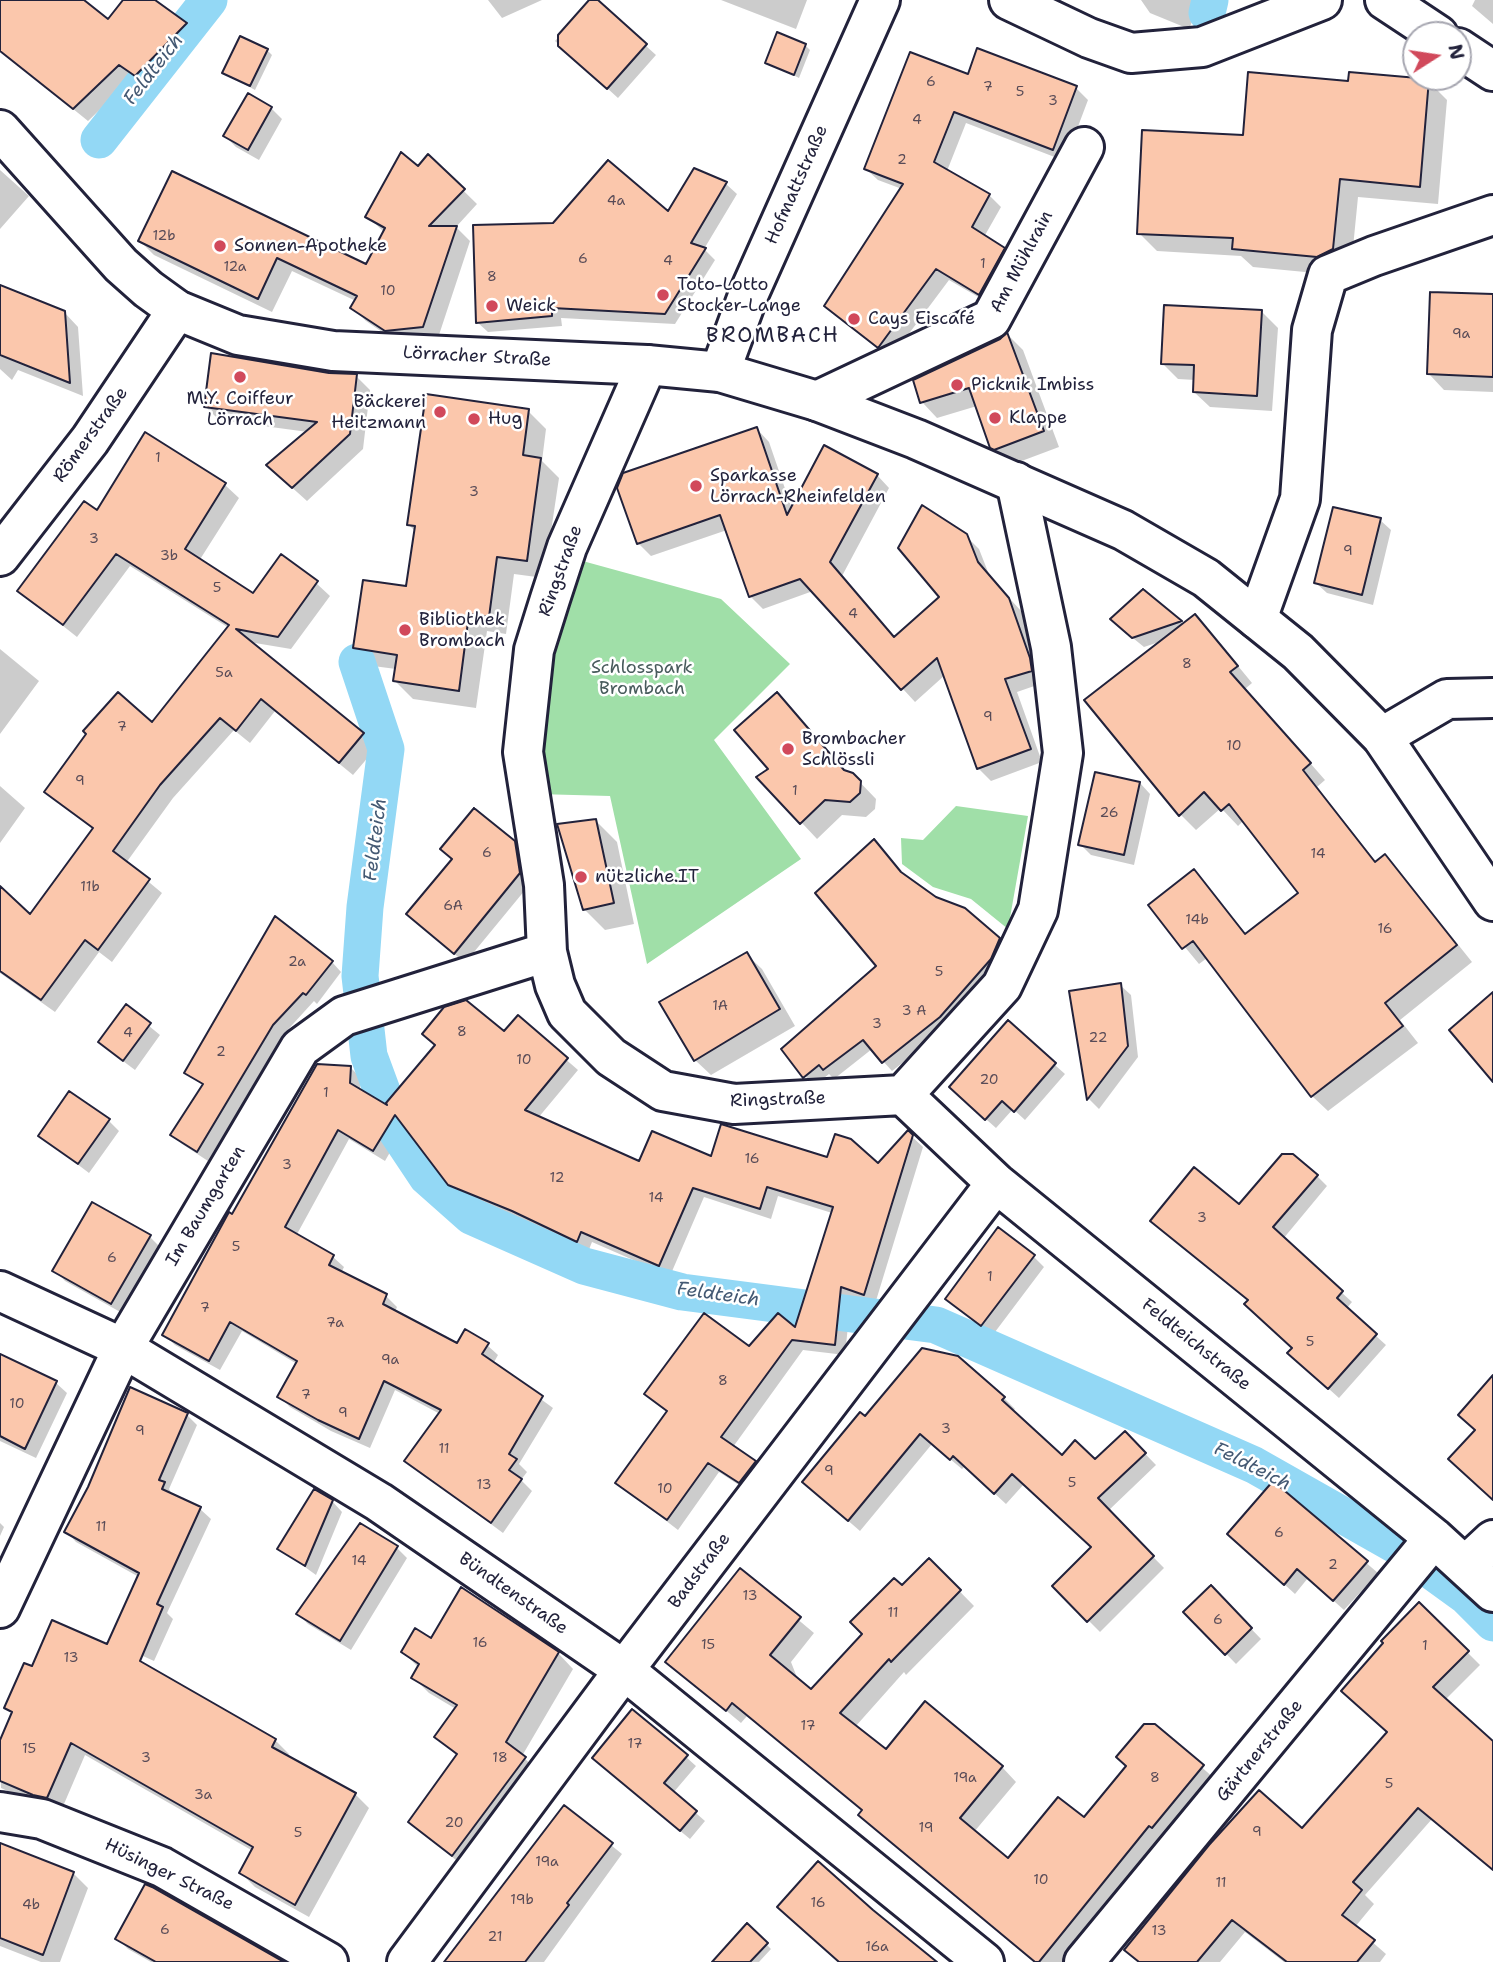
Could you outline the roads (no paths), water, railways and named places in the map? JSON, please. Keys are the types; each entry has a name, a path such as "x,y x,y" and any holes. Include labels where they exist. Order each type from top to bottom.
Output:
{"street":[{"name":"Hofmattstraße","path":"720,372 749,293 880,0"},
{"path":"1009,0 1131,53 1202,47 1322,0"},
{"path":"1385,0 1417,21"},
{"path":"1472,57 1493,71"},
{"name":"Lörracher Straße","path":"0,130 121,265 177,310 238,335 333,351 647,365 720,372 817,401 1016,482 1123,530 1206,579 1298,652 1382,737 1493,901"},
{"name":"Am Mühlrain","path":"817,401 991,319 1084,147"},
{"path":"1257,619 1300,499 1312,330 1328,275 1374,256 1493,215"},
{"name":"Römerstraße","path":"0,556 90,440 177,310"},
{"name":"Ringstraße","path":"647,365 567,547 534,650 523,752 544,885 547,952 555,985 567,1013 611,1057 663,1091 734,1104 903,1095"},
{"path":"903,1095 1002,986 1038,910 1063,753 1051,647 1016,482"},
{"path":"1382,737 1447,699 1493,698"},
{"name":"Im Baumgarten","path":"0,1608 123,1348 300,1048 363,1010 547,952"},
{"name":"Feldteichstraße","path":"903,1095 996,1183 1422,1553 1465,1566 1493,1592"},
{"name":"Badstraße","path":"407,1962 624,1670 996,1183"},
{"name":"Bündtenstraße","path":"0,1291 123,1348 380,1502 624,1670 984,1962"},
{"path":"1465,1566 1493,1540"},
{"name":"Gärtnerstraße","path":"1084,1962 1422,1553"},
{"name":"Hüsinger Straße","path":"0,1812 42,1819 162,1867 328,1962"}],"waterway":[{"name":"Feldteich","path":"99,140 209,0"},
{"path":"1207,13 1210,0"},
{"name":"Feldteich","path":"357,662 386,749 365,907 360,976 369,1056 397,1132 427,1177 471,1216 584,1266 682,1292 936,1325 1254,1465 1397,1546 1466,1596 1493,1623"}],"place":[{"name":"Sonnen-Apotheke","path":"220,246"},
{"name":"Toto-Lotto Stocker-Lange","path":"663,295"},
{"name":"Weick","path":"492,306"},
{"name":"Cays Eiscafé","path":"854,319"},
{"name":"M.Y. Coiffeur Lörrach","path":"240,377"},
{"name":"Picknik Imbiss","path":"957,385"},
{"name":"Bäckerei Heitzmann","path":"440,412"},
{"name":"Klappe","path":"995,418"},
{"name":"Hug","path":"474,419"},
{"name":"Sparkasse Lörrach-Rheinfelden","path":"696,486"},
{"name":"Bibliothek Brombach","path":"405,630"},
{"name":"Brombacher Schlössli","path":"788,749"},
{"name":"nützliche.IT","path":"581,877"}],"district":[{"name":"BROMBACH","path":"773,337"}],"park label":[{"name":"Schlosspark Brombach","path":"642,678"}]}
